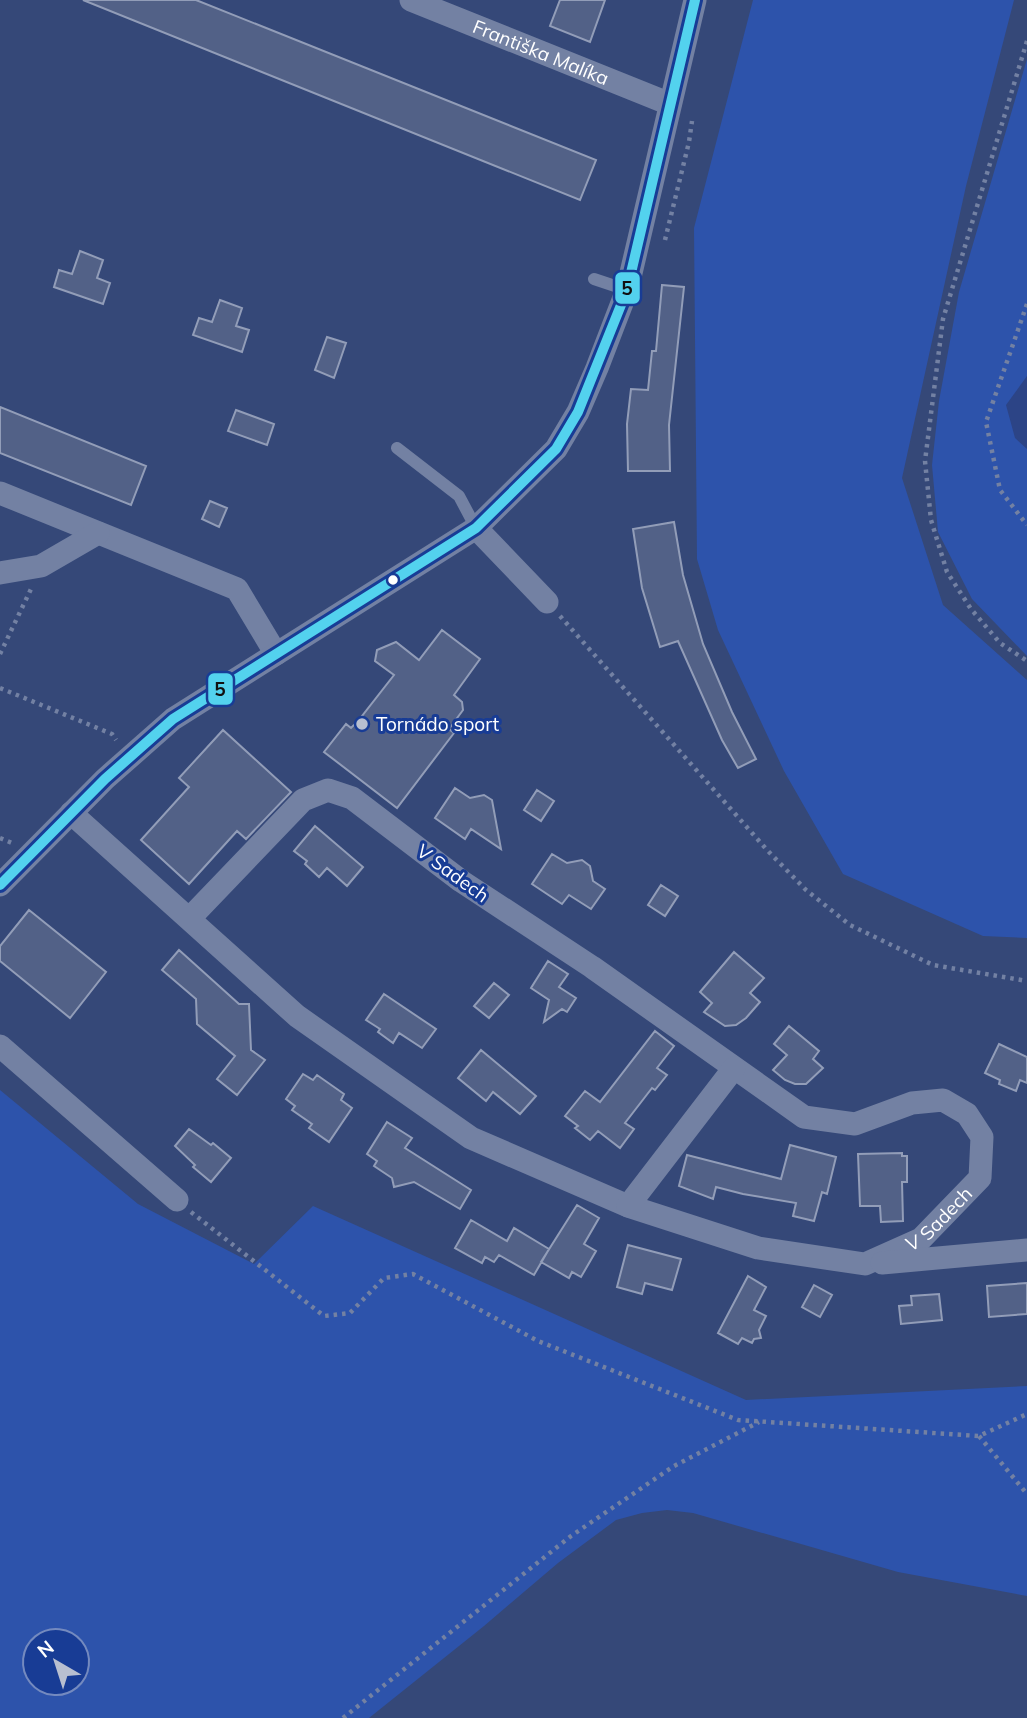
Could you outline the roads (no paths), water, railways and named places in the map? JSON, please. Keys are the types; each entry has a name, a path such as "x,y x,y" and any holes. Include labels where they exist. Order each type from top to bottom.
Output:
{"street":[{"name":"Františka Malíka","path":"411,0 670,104"},
{"path":"0,886 71,813 173,719 476,528 556,449 583,401 626,290 695,0"},
{"path":"0,493 237,589 275,654"},
{"path":"476,528 547,602"},
{"path":"0,573 41,566 98,533"},
{"name":"V Sadech","path":"189,919 303,800 328,790 352,798 461,881 592,967 804,1117 855,1124 912,1103 943,1100 967,1114 982,1137 980,1178 921,1239 865,1264"},
{"name":"V Sadech","path":"71,813 297,1016 471,1138 628,1206 758,1248 865,1264 1027,1250"},
{"path":"0,1046 177,1200"},
{"path":"628,1206 734,1068"}],"lane":[{"path":"594,279 626,290"},
{"path":"397,448 459,496 476,528"}],"place":[{"name":"Tornádo sport","path":"362,724"}]}
